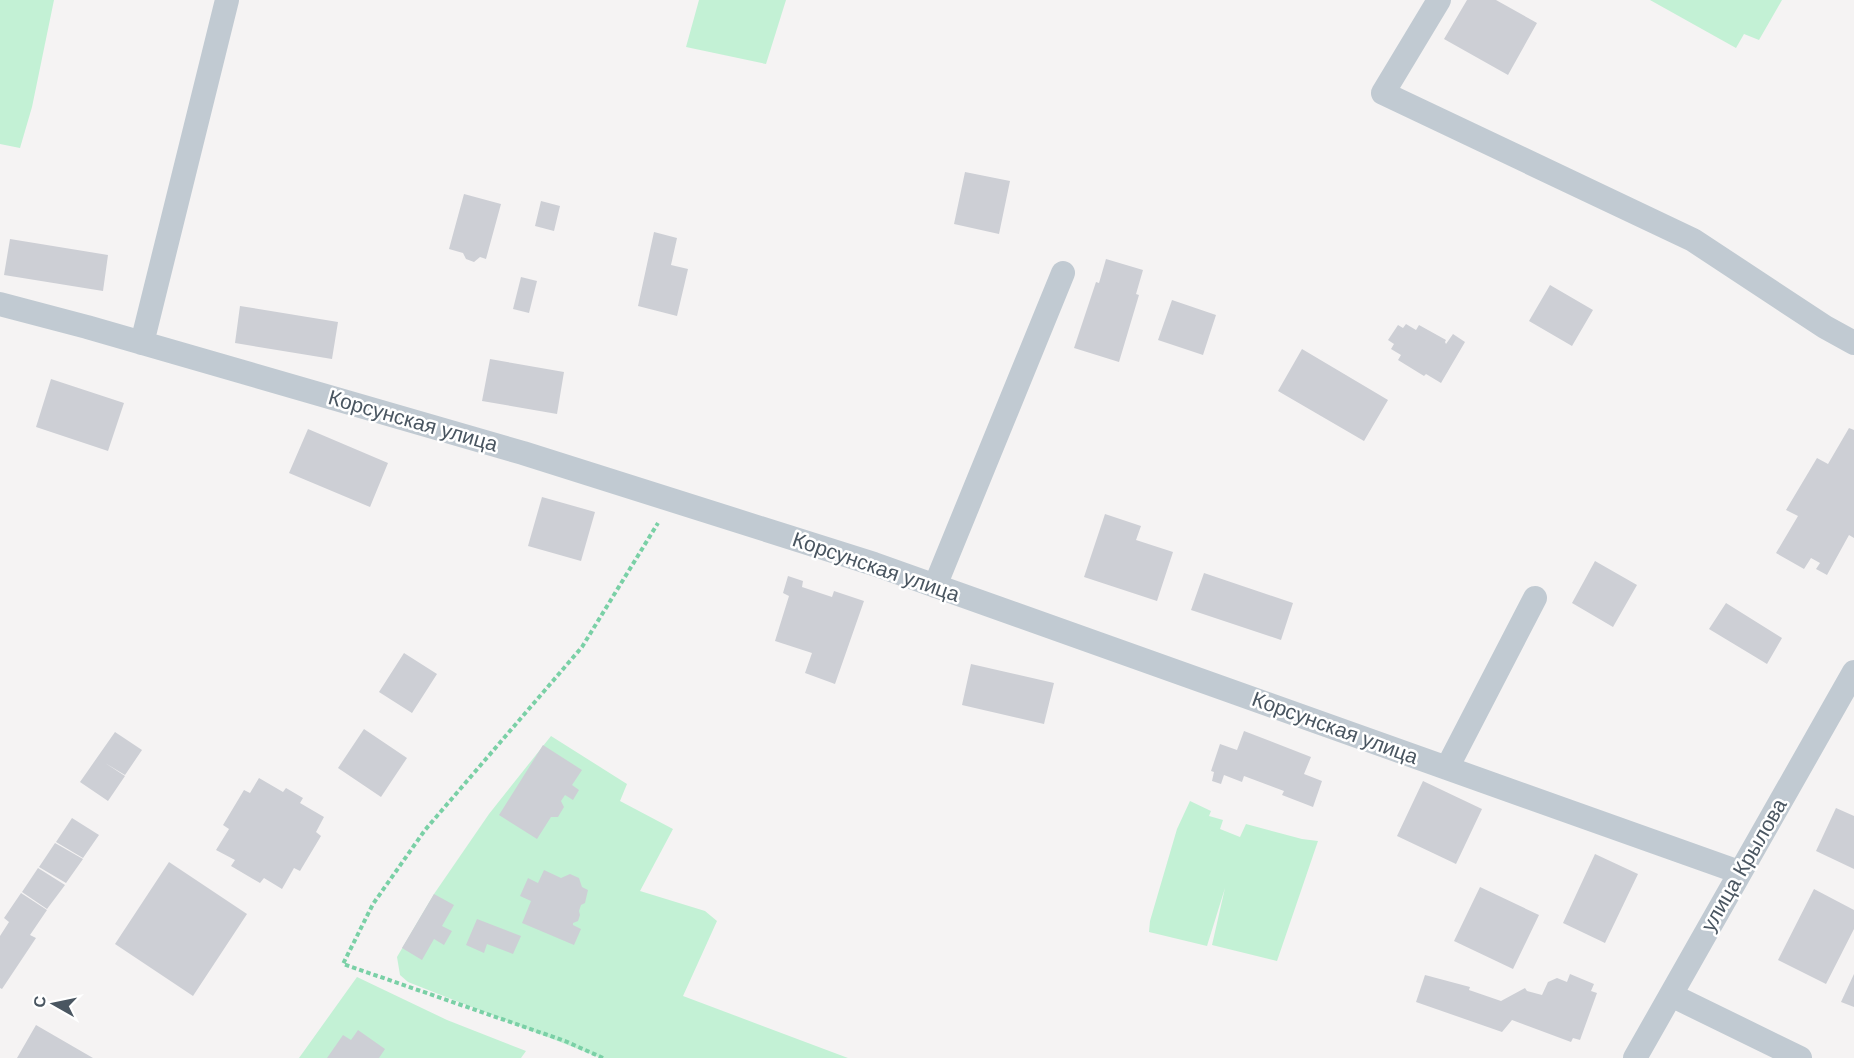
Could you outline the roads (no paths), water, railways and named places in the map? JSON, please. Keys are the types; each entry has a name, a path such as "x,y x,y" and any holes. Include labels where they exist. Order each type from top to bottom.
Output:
{"street":[{"path":"142,343 227,0"},
{"path":"1439,0 1383,93 1693,240 1825,327 1854,343"},
{"path":"935,586 1063,273"},
{"name":"Корсунская улица","path":"0,304 511,449 874,564 1739,872"},
{"path":"1447,768 1535,598"},
{"name":"улица Крылова","path":"1635,1058 1854,672"},
{"path":"1671,995 1800,1058"}]}
